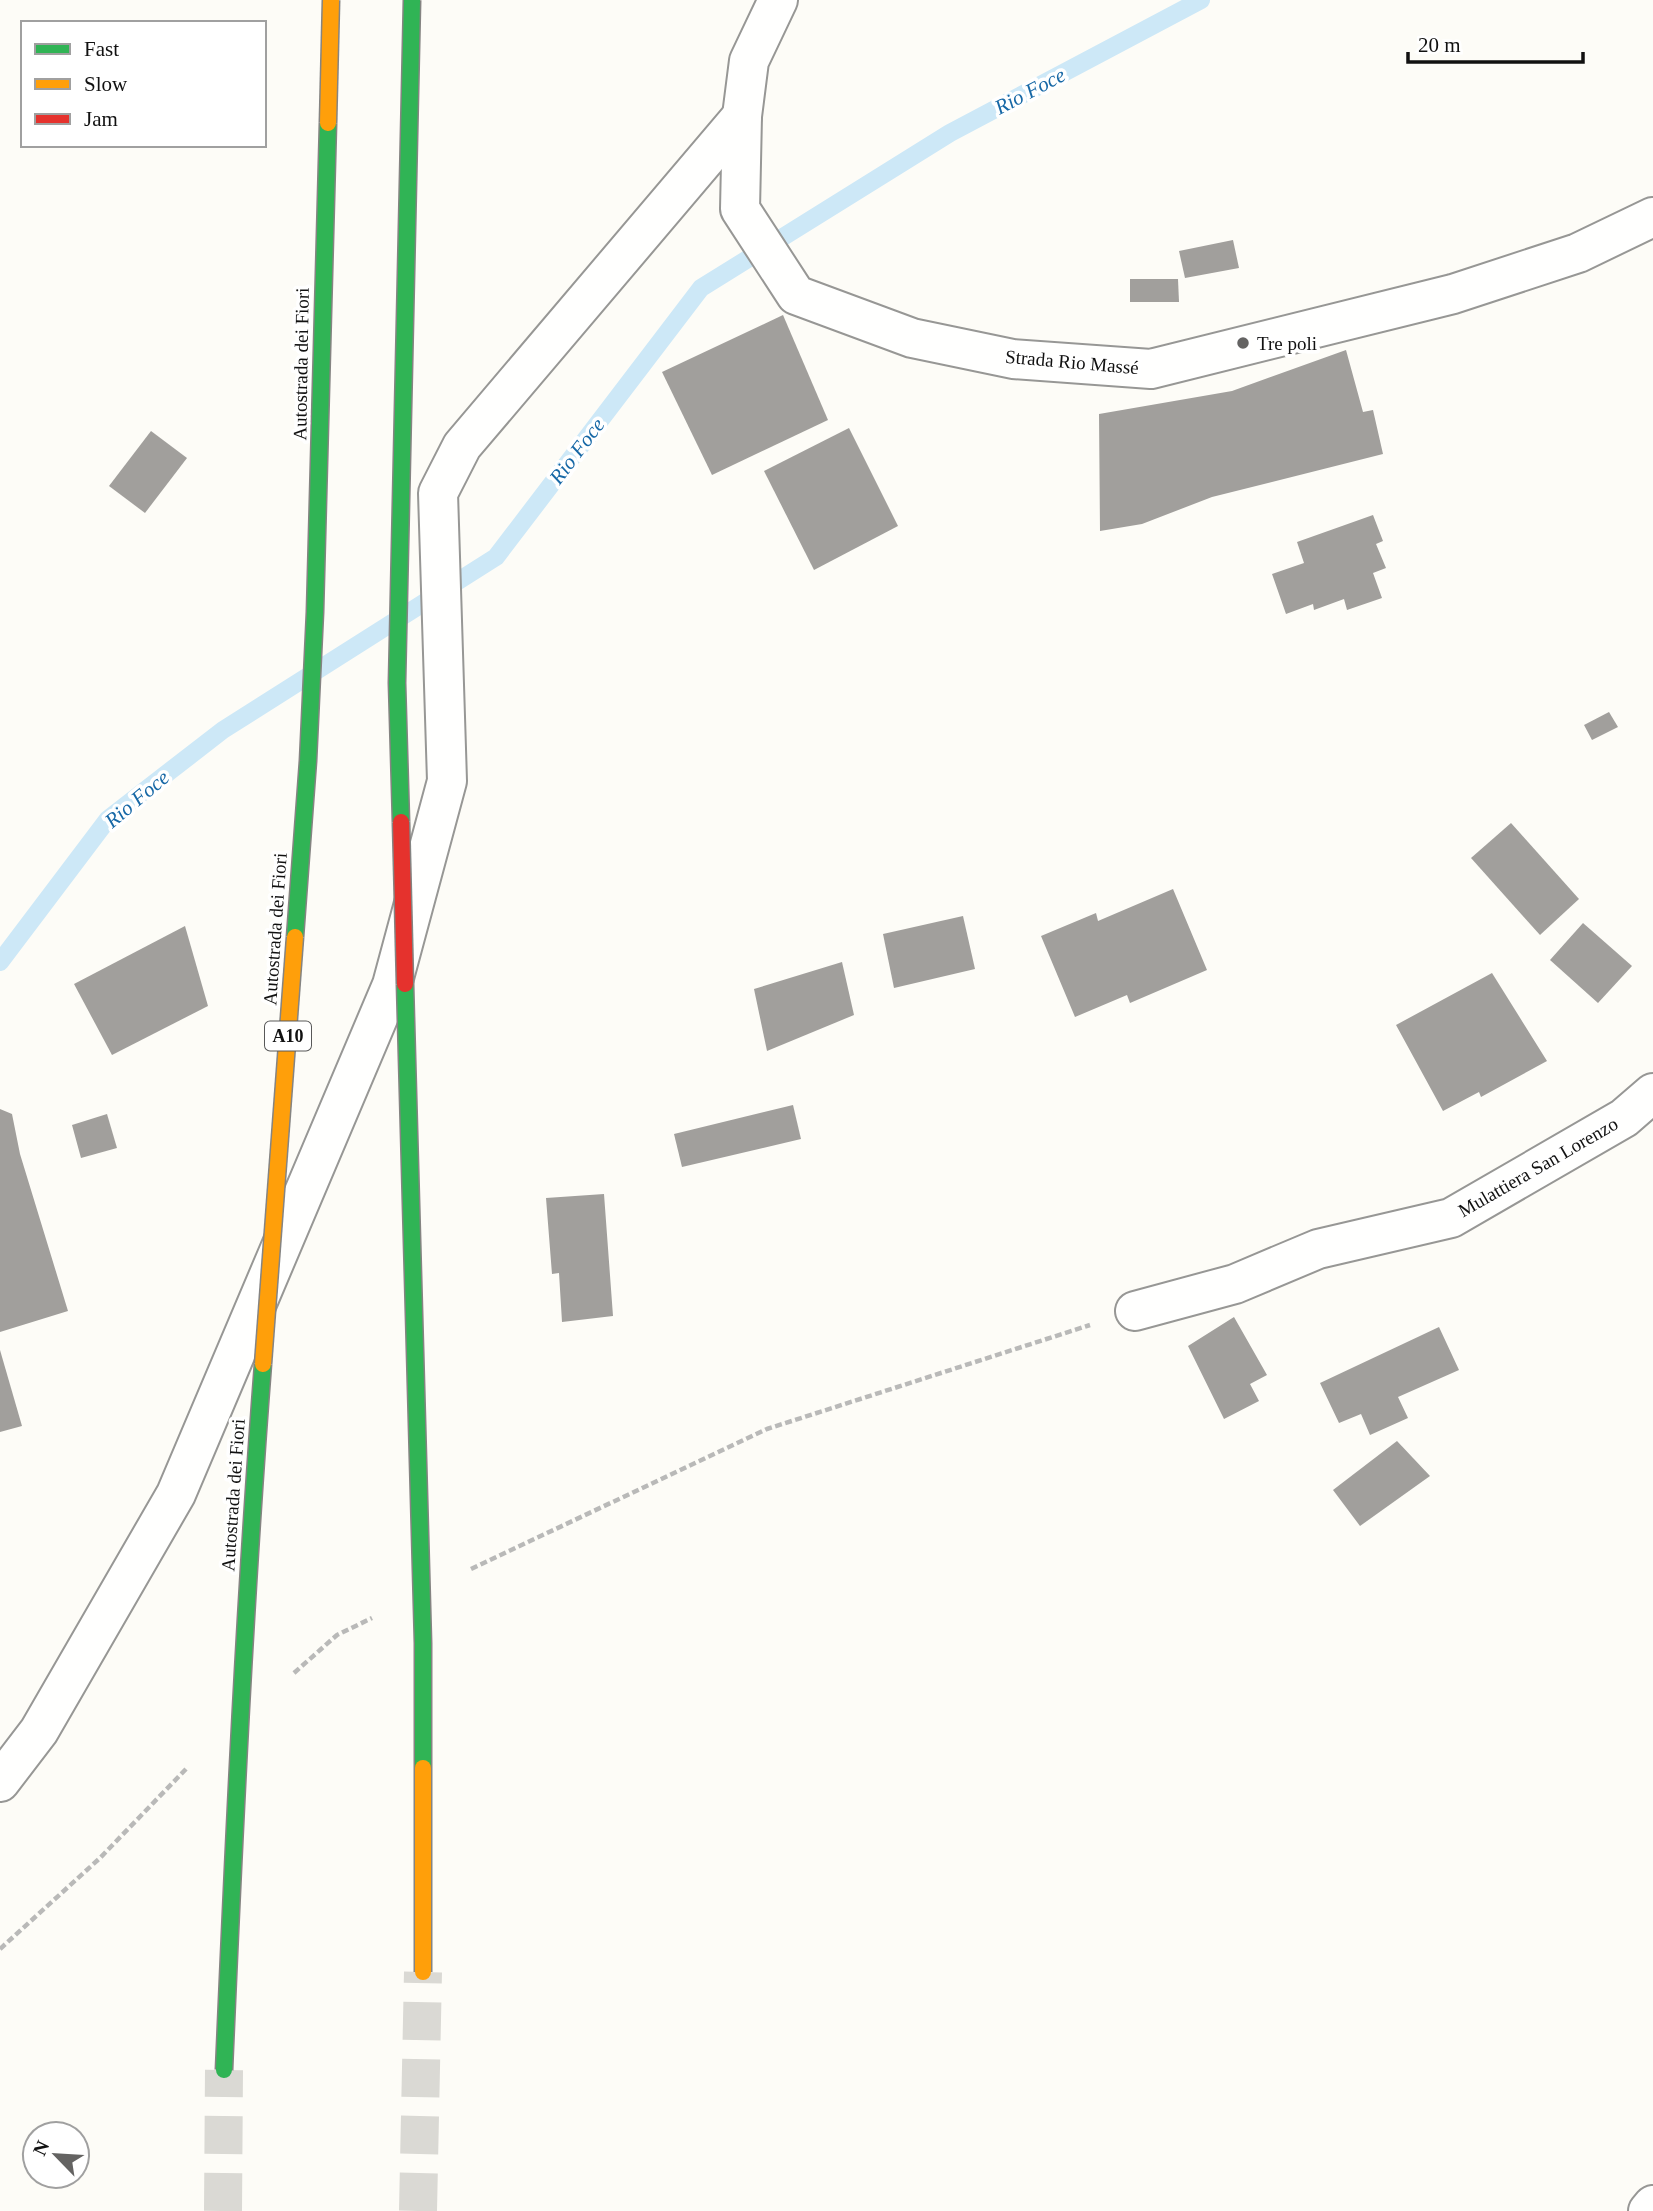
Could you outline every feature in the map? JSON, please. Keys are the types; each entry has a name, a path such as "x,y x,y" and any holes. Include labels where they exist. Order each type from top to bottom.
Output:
{"highway":[{"name":"Autostrada dei Fiori","path":"224,2070 251,1520 310,734 331,0"},
{"path":"412,0 397,683 424,1643 423,1972"}],"street":[{"name":"Strada Rio Massé","path":"778,0 749,61 742,116 740,209 796,295 912,338 1013,359 1151,369 1453,294 1578,253 1653,217"},
{"path":"0,1782 39,1731 176,1494 393,985 447,781 438,493 462,446 742,116"},
{"name":"Mulattiera San Lorenzo","path":"1135,1311 1235,1284 1318,1249 1451,1218 1624,1118 1653,1093"},
{"path":"1648,2211 1653,2205"}],"path":[{"path":"462,1573 767,1429 1135,1311"},
{"path":"285,1681 337,1635 375,1616"},
{"path":"0,1949 100,1858 192,1764"}],"building":[{"path":"1233,240 1239,268 1185,278 1179,251"},
{"path":"1130,279 1178,279 1179,302 1130,302"},
{"path":"783,315 828,420 712,475 662,372"},
{"path":"1346,350 1363,412 1373,410 1383,454 1212,497 1142,524 1100,531 1099,414 1232,391"},
{"path":"849,428 898,526 814,570 764,471"},
{"path":"151,431 187,458 145,513 109,486"},
{"path":"1373,515 1383,541 1376,544 1386,568 1373,573 1382,598 1347,610 1344,599 1314,610 1313,604 1286,614 1272,574 1304,563 1297,542"},
{"path":"1609,712 1618,727 1592,740 1584,725"},
{"path":"1511,823 1579,899 1540,935 1471,858"},
{"path":"1173,889 1207,970 1130,1003 1127,995 1075,1017 1041,936 1096,913 1098,921"},
{"path":"963,916 975,969 894,988 883,934"},
{"path":"1583,923 1632,966 1598,1003 1550,960"},
{"path":"185,926 208,1006 112,1055 74,984"},
{"path":"842,962 854,1015 767,1051 754,989"},
{"path":"1492,973 1547,1061 1481,1097 1479,1092 1443,1111 1396,1025"},
{"path":"793,1105 801,1139 682,1167 674,1134"},
{"path":"0,1109 12,1114 20,1154 68,1311 0,1332"},
{"path":"107,1114 117,1148 81,1158 72,1125"},
{"path":"604,1194 613,1316 562,1322 559,1273 552,1274 546,1198"},
{"path":"1234,1317 1267,1375 1250,1384 1259,1401 1224,1419 1188,1346"},
{"path":"1439,1327 1459,1370 1398,1397 1408,1418 1370,1435 1361,1414 1339,1423 1320,1383"},
{"path":"0,1350 22,1426 0,1432"},
{"path":"1397,1441 1430,1476 1360,1526 1333,1490"}],"waterway":[{"name":"Rio Foce","path":"0,962 108,819 223,730 496,557 701,288 950,133 1201,0"}],"tunnel":[{"path":"418,2211 423,1972"},
{"path":"223,2211 224,2070"}],"traffic: fast":[{"path":"401,822 397,683 412,0"},
{"path":"295,937 308,761 315,612 328,123"},
{"path":"405,984 423,1643 423,1768"},
{"path":"224,2070 240,1717 263,1364"}],"traffic: slow":[{"path":"328,123 331,0"},
{"path":"263,1364 295,937"},
{"path":"423,1768 423,1972"}],"traffic: jam":[{"path":"401,822 405,984"}],"place":[{"name":"Tre poli","path":"1243,343"}]}
